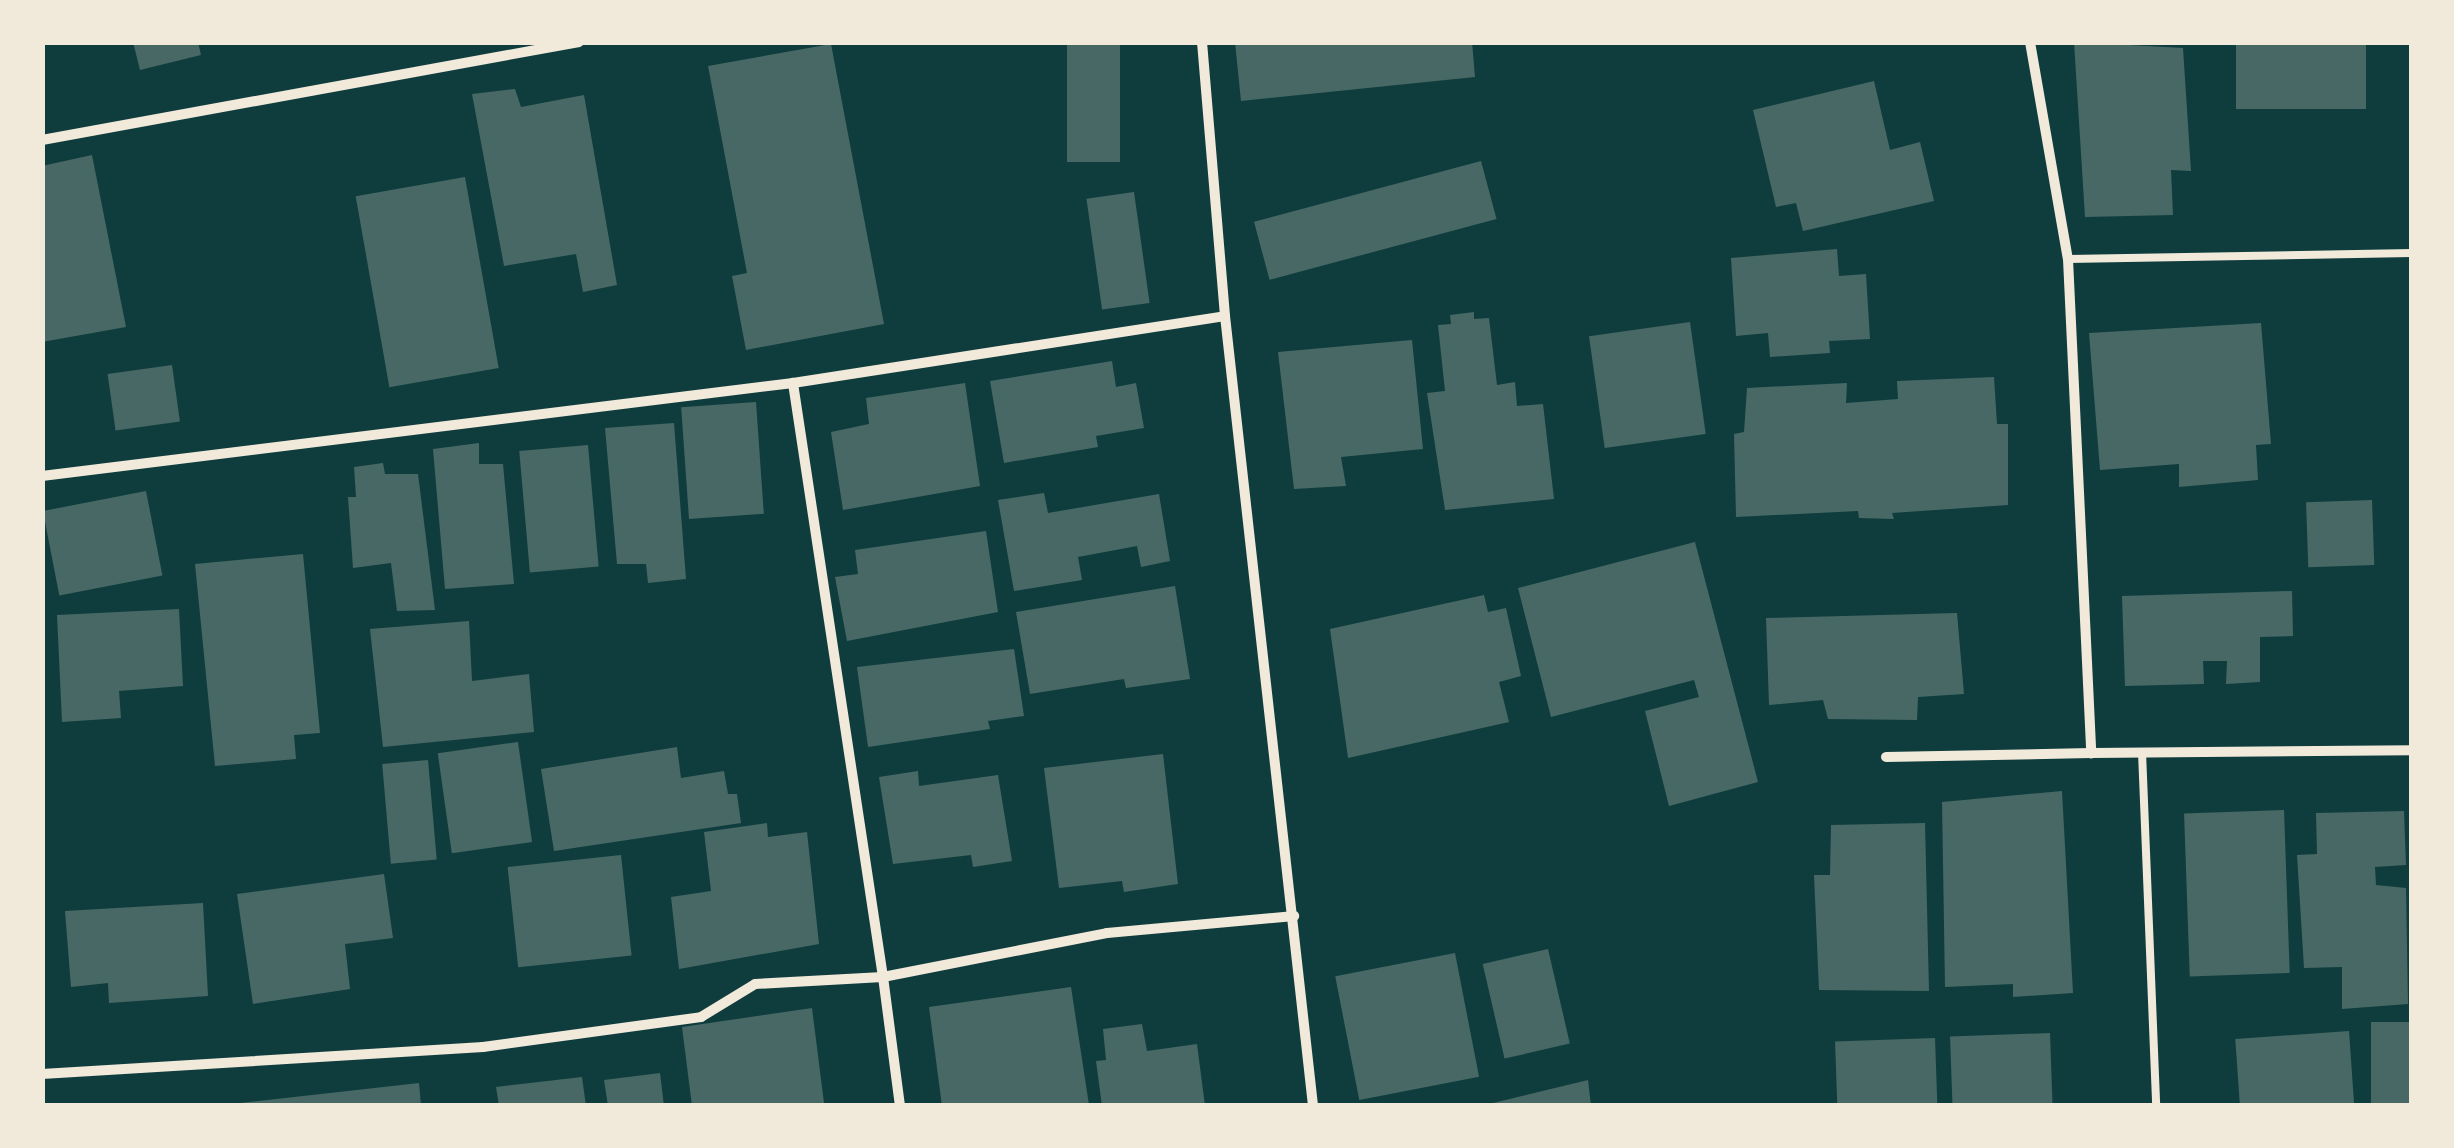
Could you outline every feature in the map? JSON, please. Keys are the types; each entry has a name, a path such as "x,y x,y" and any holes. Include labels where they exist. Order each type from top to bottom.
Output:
{"street":[{"path":"42,140 579,42"},
{"path":"1202,42 1224,316 1313,1106"},
{"path":"2030,42 2068,258 2091,753"},
{"path":"42,476 793,383 1224,316"},
{"path":"793,383 900,1106"},
{"path":"1886,757 2412,750"},
{"path":"42,1074 483,1047 701,1017 755,984 883,977 1107,933 1294,916"}],"lane":[{"path":"2068,258 2412,252"},
{"path":"2142,752 2156,1106"}],"building":[{"path":"133,42 198,42 201,55 140,70"},
{"path":"1067,42 1120,42 1120,162 1067,162"},
{"path":"1235,42 1472,42 1475,77 1241,101"},
{"path":"2074,42 2183,48 2191,171 2171,170 2173,215 2085,217"},
{"path":"2236,42 2366,42 2366,109 2236,109"},
{"path":"831,44 884,324 746,350 732,276 747,273 708,66"},
{"path":"1874,81 1890,150 1920,142 1934,201 1803,231 1796,203 1776,207 1753,110"},
{"path":"515,89 521,107 584,95 617,285 583,292 576,254 504,266 472,94"},
{"path":"92,155 126,327 42,342 42,166"},
{"path":"1481,161 1497,219 1270,280 1254,222"},
{"path":"465,177 499,368 389,387 356,196"},
{"path":"1134,192 1150,303 1102,310 1086,199"},
{"path":"1837,249 1839,276 1866,274 1870,339 1829,341 1830,353 1770,357 1768,333 1736,336 1731,258"},
{"path":"1474,312 1474,319 1489,318 1497,385 1515,382 1517,406 1543,404 1554,499 1445,510 1427,393 1445,391 1438,325 1451,324 1450,315"},
{"path":"1690,322 1706,434 1605,448 1589,336"},
{"path":"2261,323 2271,444 2256,445 2258,480 2179,487 2179,464 2100,470 2089,333"},
{"path":"1412,340 1423,449 1341,457 1346,486 1294,489 1278,352"},
{"path":"1112,361 1116,387 1136,383 1144,428 1096,436 1098,447 1004,463 990,381"},
{"path":"172,365 180,421 116,430 108,374"},
{"path":"1994,377 1997,424 2008,424 2008,505 1892,513 1894,519 1859,518 1858,511 1736,517 1734,434 1744,432 1747,388 1847,383 1846,403 1898,399 1897,381"},
{"path":"965,383 980,486 843,510 831,432 869,424 866,398"},
{"path":"756,402 764,514 689,519 681,407"},
{"path":"674,423 686,579 648,583 646,564 617,564 605,428"},
{"path":"479,443 479,464 503,464 514,584 445,589 433,449"},
{"path":"588,445 599,567 530,573 519,451"},
{"path":"383,463 385,474 418,474 435,610 397,611 391,563 353,568 348,497 356,497 354,467"},
{"path":"146,491 162,575 59,595 43,511"},
{"path":"1044,493 1048,513 1159,494 1170,561 1141,567 1137,546 1078,557 1082,580 1014,591 998,500"},
{"path":"2372,500 2374,565 2308,567 2306,502"},
{"path":"986,531 998,612 847,641 835,577 858,574 855,550"},
{"path":"1695,542 1758,782 1669,806 1645,711 1699,697 1694,680 1551,717 1518,588"},
{"path":"303,554 320,733 294,735 296,759 215,766 195,564"},
{"path":"1175,586 1190,679 1126,688 1124,679 1030,694 1016,612"},
{"path":"2292,591 2293,636 2260,637 2260,682 2226,684 2227,661 2203,661 2204,684 2125,686 2122,596"},
{"path":"1484,595 1488,612 1506,608 1521,676 1499,682 1509,722 1348,758 1330,629"},
{"path":"179,609 183,686 119,691 121,718 62,722 57,615"},
{"path":"1957,613 1964,694 1918,697 1917,720 1828,719 1823,700 1769,705 1766,618"},
{"path":"469,621 472,681 529,674 534,732 383,747 370,629"},
{"path":"1014,649 1024,716 988,721 990,729 868,747 857,667"},
{"path":"518,742 532,842 452,853 438,753"},
{"path":"677,747 681,778 724,771 728,794 737,794 741,823 554,851 541,769"},
{"path":"1163,754 1178,884 1124,892 1122,881 1059,888 1044,768"},
{"path":"428,760 437,860 391,864 382,764"},
{"path":"918,771 919,786 998,775 1012,861 973,867 971,855 893,864 879,777"},
{"path":"2062,791 2073,993 2013,997 2013,984 1945,987 1942,802"},
{"path":"2284,810 2290,973 2190,976 2184,813"},
{"path":"2404,811 2406,865 2375,867 2376,885 2406,888 2408,1004 2342,1009 2342,967 2304,968 2297,855 2317,854 2316,813"},
{"path":"767,823 768,837 807,832 819,944 679,969 671,897 711,891 704,832"},
{"path":"1925,823 1929,991 1819,990 1814,875 1830,875 1831,825"},
{"path":"621,855 632,955 518,967 508,867"},
{"path":"384,874 393,938 345,944 350,989 253,1004 237,894"},
{"path":"203,903 208,996 109,1003 108,983 71,987 65,911"},
{"path":"1548,949 1570,1044 1505,1059 1483,964"},
{"path":"1455,953 1479,1077 1359,1100 1335,976"},
{"path":"1071,987 1089,1105 942,1106 929,1007"},
{"path":"812,1008 824,1103 692,1106 682,1027"},
{"path":"2371,1022 2412,1022 2412,1106 2371,1106"},
{"path":"1142,1024 1147,1051 1197,1044 1205,1106 1102,1106 1096,1061 1106,1060 1103,1029"},
{"path":"2349,1031 2354,1106 2240,1106 2235,1039"},
{"path":"2050,1033 2053,1106 1952,1106 1950,1036"},
{"path":"1935,1038 1937,1106 1837,1106 1835,1041"},
{"path":"660,1073 664,1106 608,1106 604,1080"},
{"path":"582,1077 586,1106 499,1106 496,1087"},
{"path":"1588,1080 1591,1106 1489,1106 1489,1104"},
{"path":"419,1083 421,1106 240,1106 240,1103"}]}
